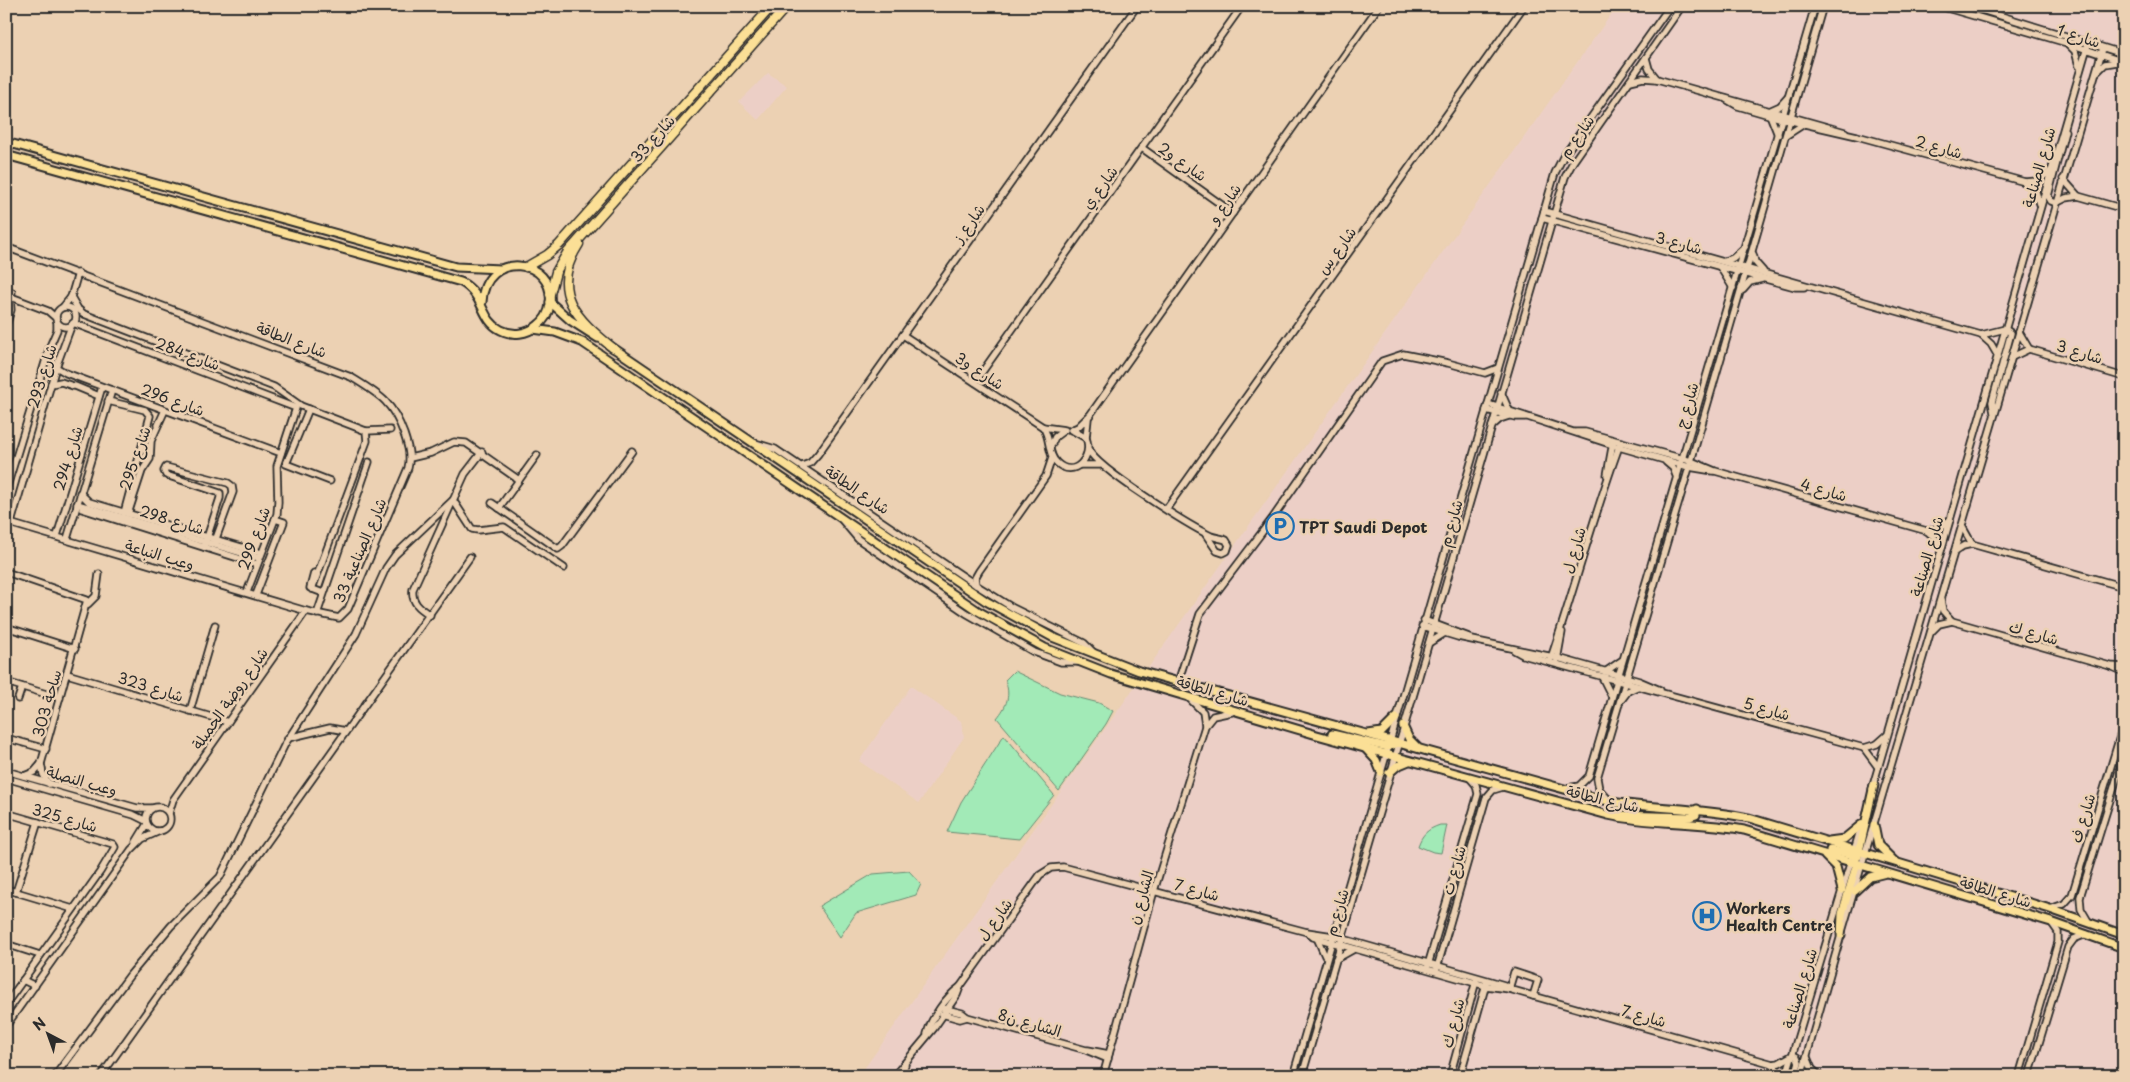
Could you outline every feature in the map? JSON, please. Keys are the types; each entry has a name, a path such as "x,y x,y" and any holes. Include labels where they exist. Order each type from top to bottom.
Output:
{"highway":[{"name":"شارع 33","path":"526,267 547,255 559,245 772,6"},
{"name":"شارع 33","path":"550,298 556,272 562,259 787,6"},
{"path":"592,225 569,264 566,281 567,294 579,318 614,348"}],"main road":[{"path":"6,142 456,267 501,269"},
{"path":"6,155 454,279 468,286 482,302 487,318 500,330 516,334 533,329 543,320 550,298 540,274 526,267 514,265 494,273 484,286 482,302"},
{"name":"شارع الطاقة","path":"550,298 570,320 986,601 1052,637 1098,656 1178,682 1363,734 1413,760 1608,815 1646,822 1732,828 1788,842 1818,852 1896,862 2088,921 2124,935"},
{"name":"شارع الطاقة","path":"533,329 555,332 582,342 978,611 1011,631 1077,662 1189,698 1363,747 1420,749 1558,789 1611,802 1644,807 1697,809 1749,818 1822,841 1890,873 2051,922 2124,948"},
{"path":"1363,734 1382,732 1396,718"},
{"path":"1292,726 1467,763"},
{"path":"1403,726 1409,739 1420,749"},
{"path":"1363,747 1376,760 1381,772"},
{"path":"1389,773 1397,766 1413,760"},
{"path":"1841,935 1842,914 1858,858 1874,785"},
{"path":"1608,815 1690,817 1696,815 1697,809"},
{"path":"1822,841 1844,839 1861,825"},
{"path":"1874,825 1878,845 1896,862"},
{"path":"1788,842 1806,844 1858,858 1920,869"},
{"path":"1818,852 1836,867 1842,890"},
{"path":"1855,891 1870,877 1890,873"}],"street":[{"name":"شارع ز","path":"802,466 810,463 818,454 1137,6"},
{"name":"شارع ي","path":"975,382 1242,6"},
{"name":"شارع و","path":"1086,438 1085,425 1090,415 1379,6"},
{"name":"شارع س","path":"1167,508 1524,6"},
{"name":"شارع م","path":"1302,1076 1389,773 1396,718 1559,164 1670,6"},
{"name":"شارع م","path":"1293,1076 1381,772 1403,726 1568,169 1682,6"},
{"name":"شارع ج","path":"1558,789 1573,788 1585,782 1590,776 1622,659 1746,247 1815,6"},
{"name":"شارع ج","path":"1611,802 1602,793 1597,784 1608,739 1662,562 1823,6"},
{"name":"شارع 1","path":"1940,6 2067,42 2103,48 2124,54"},
{"name":"شارع 1","path":"1969,6 2087,46 2101,56 2122,62"},
{"path":"2067,42 2075,51 2079,62 2079,73"},
{"name":"شارع الصناعة","path":"1801,1076 1855,891 1861,825 2087,46"},
{"name":"شارع الصناعة","path":"1786,1076 1842,890 1874,825 2103,48"},
{"path":"1646,58 1649,69 1657,79"},
{"path":"2095,75 2106,64 2122,62"},
{"name":"شارع 2","path":"1630,81 1644,78 1657,79 1726,99 1738,106 1771,112 1836,132 1847,133 2025,182"},
{"path":"1610,91 1618,97"},
{"path":"1778,135 1771,112 1780,106 1791,94"},
{"path":"1786,137 1804,121 1796,103"},
{"path":"2066,118 2064,141 2048,193 2049,199 2056,203 2066,198 2078,196 2124,209"},
{"name":"شارع و2","path":"1142,148 1233,212"},
{"path":"2025,182 2042,178 2050,170"},
{"path":"2063,179 2078,196"},
{"path":"2025,182 2035,190 2040,206"},
{"path":"1558,205 1569,218"},
{"name":"شارع 3","path":"1544,211 1569,225 1720,263"},
{"name":"شارع 3","path":"1542,218 1569,218 1739,269 1981,335 2005,329"},
{"path":"1549,233 1558,227 1569,225"},
{"name":"شارع الطاقة","path":"6,247 350,377 392,406 407,443 410,458"},
{"path":"1733,288 1720,263 1733,258 1746,247"},
{"path":"1740,293 1750,282 1764,276 1752,251"},
{"path":"9,296 48,311 64,327 73,324 75,318 72,297 78,273"},
{"path":"6,310 9,296"},
{"path":"6,326 11,310 9,296"},
{"path":"57,320 58,311 72,297"},
{"path":"72,297 78,309 84,314 274,387 290,399 309,409 366,431 390,430"},
{"path":"63,308 70,308 74,312"},
{"name":"شارع 293","path":"7,486 50,346 57,330 57,320"},
{"name":"شارع 293","path":"8,522 56,367 73,324"},
{"name":"شارع 284","path":"73,324 294,406"},
{"path":"1994,415 1992,402 2012,335 2010,331 2005,329"},
{"path":"2011,357 2029,349 2019,332"},
{"name":"شارع و3","path":"903,335 1043,427 1068,430"},
{"path":"1981,335 1991,344 1998,356"},
{"name":"شارع 3","path":"2029,349 2124,377"},
{"path":"1178,682 1200,614 1272,519 1382,361 1403,354 1485,373 1498,368"},
{"name":"شارع 296","path":"56,367 63,372 281,453"},
{"path":"1485,373 1493,385"},
{"path":"51,384 61,382 99,396"},
{"name":"شارع 294","path":"57,536 102,386"},
{"name":"شارع 294","path":"67,539 112,390"},
{"path":"1490,428 1496,421 1509,413 1501,390"},
{"path":"108,401 145,410 150,416 126,513"},
{"name":"شارع 299","path":"246,592 275,519 278,502 276,470 297,411 294,406"},
{"name":"شارع 4","path":"1487,407 1576,432 1585,432 1617,444 1927,531"},
{"path":"309,409 286,464 330,480"},
{"name":"شارع 295","path":"126,513 142,471 150,459 150,441 164,410"},
{"name":"شارع و","path":"1068,430 1079,426 1090,415"},
{"path":"976,585 975,578 979,571 1046,476 1052,458 1048,436 1043,427"},
{"path":"1050,448 1055,437 1068,430 1076,431 1086,438 1093,458 1204,532"},
{"path":"312,589 367,441 366,431"},
{"path":"410,458 432,453 454,442 466,443 482,452 519,480"},
{"name":"شارع الطاقة","path":"754,443 775,448 976,585 1029,617 1084,644 1098,656"},
{"name":"شارع ل","path":"1553,660 1617,444"},
{"path":"1677,478 1666,458 1678,453 1687,446"},
{"path":"1080,465 1089,450"},
{"path":"492,503 558,549 632,451"},
{"path":"1684,482 1701,467 1694,451"},
{"path":"430,615 416,604 413,592 467,470 482,452"},
{"path":"499,508 537,454"},
{"name":"شارع ز","path":"813,474 812,467 818,454"},
{"name":"شارع الصناعية 33","path":"306,611 336,618 346,612 408,468 410,458"},
{"path":"1052,458 1062,467"},
{"path":"317,614 369,462"},
{"path":"1046,476 1062,467 1074,467 1092,463 1104,466"},
{"path":"1469,466 1479,468"},
{"path":"223,550 206,542 220,493 166,475 164,471 166,467 209,477 232,486 233,492 215,542 259,558"},
{"path":"80,494 87,501 126,513 136,519"},
{"path":"453,500 472,529 504,527 564,568"},
{"path":"55,1076 130,975 171,926 220,877 288,738 356,634 389,563 453,500"},
{"name":"شارع 298","path":"77,504 110,516 136,519 206,542 215,542 223,550 259,558"},
{"path":"82,509 172,532"},
{"name":"شارع 299","path":"256,595 284,522 275,519"},
{"path":"1941,550 1927,531 1940,528 1950,520"},
{"name":"وعب النباعة","path":"8,522 306,611"},
{"path":"1962,525 1972,544"},
{"path":"1954,552 1963,546 1972,544 2124,588"},
{"path":"101,1076 470,557"},
{"path":"1653,560 1662,562"},
{"path":"1440,566 1450,568"},
{"path":"966,578 979,571"},
{"path":"6,572 84,597 88,604"},
{"path":"312,589 310,586 314,573"},
{"name":"ساحة 303","path":"41,764 88,604 96,596 99,574"},
{"path":"312,589 324,594"},
{"path":"1930,634 1939,624 1952,621 1943,611 1941,598"},
{"path":"1427,645 1446,630 1440,620 1438,609"},
{"name":"شارع روضة الحميلة","path":"169,813 173,800 306,611"},
{"path":"1636,614 1644,617"},
{"name":"شارع ك","path":"1952,621 2122,670"},
{"name":"شارع 5","path":"1423,623 1514,650 1540,654 1553,660 1864,748"},
{"path":"190,711 215,625"},
{"path":"6,627 75,649"},
{"path":"1540,654 1558,646 1564,657 1571,662"},
{"name":"شارع 5","path":"1514,650 1523,655 1571,662 1604,674"},
{"path":"1612,697 1604,674 1622,659"},
{"path":"1619,702 1628,691 1638,684 1630,664"},
{"name":"شارع 323","path":"67,674 228,722"},
{"path":"6,682 60,698"},
{"path":"18,699 22,687"},
{"path":"1189,698 1203,712 1205,726"},
{"path":"1205,726 1208,719 1218,713 1237,712"},
{"name":"شارع ف","path":"2050,909 2064,904 2072,895 2124,723"},
{"name":"الشارع ن","path":"1103,1076 1154,891 1205,726"},
{"path":"288,738 332,728 346,731"},
{"path":"1878,767 1864,748 1877,744 1888,735"},
{"path":"6,738 46,749"},
{"path":"1601,738 1608,739"},
{"name":"شارع ف","path":"2088,921 2081,909 2080,897 2124,755"},
{"path":"24,776 34,772 41,764"},
{"path":"41,764 43,774 49,784"},
{"name":"وعب النصلة","path":"6,771 137,808 152,808"},
{"name":"شارع ت","path":"1428,966 1478,794 1474,781 1467,776"},
{"name":"وعب النصلة","path":"6,778 134,815 146,823"},
{"name":"شارع ت","path":"1437,969 1486,798 1493,790 1505,786"},
{"path":"2104,789 2113,791"},
{"path":"6,1028 131,850 146,823 147,814 152,808 173,800"},
{"path":"131,850 142,839 169,825 169,813 159,806"},
{"name":"شارع 325","path":"6,813 112,844 115,847 105,865"},
{"path":"16,892 38,822"},
{"path":"146,823 152,830 160,831"},
{"path":"6,1004 105,865 109,870 117,870"},
{"name":"شارع 7","path":"1050,868 1063,867 1332,939 1354,949 1428,966"},
{"name":"شارع ل","path":"894,1076 927,1034 930,1025 957,995 960,987 1040,875 1050,868"},
{"path":"100,872 106,874 110,880"},
{"path":"1453,877 1463,880"},
{"path":"6,889 73,910"},
{"path":"1326,960 1319,936 1337,920"},
{"path":"2019,1076 2058,942 2058,932 2051,922"},
{"path":"1345,927 1352,942"},
{"path":"2029,1076 2068,947 2074,938 2086,934"},
{"name":"شارع 7","path":"1340,942 1352,942 1437,969 1772,1064"},
{"path":"6,944 40,955"},
{"path":"1335,960 1343,953 1354,949"},
{"path":"1509,989 1514,972 1538,980 1533,996"},
{"name":"شارع ك","path":"1450,1076 1477,980"},
{"path":"21,983 35,986"},
{"path":"21,983 30,994"},
{"name":"شارع ك","path":"1460,1076 1487,983"},
{"name":"الشارع ن8","path":"943,1011 1109,1057"},
{"path":"1311,1011 1320,1014"},
{"path":"1781,1076 1772,1064 1779,1063 1793,1055 1797,1057 1798,1062 1795,1076"},
{"path":"1807,1057 1812,1069 1819,1076"},
{"name":"شارع ل","path":"900,1076 905,1064"},
{"path":"1305,1067 1308,1076"}],"shaded area":[{"path":"1617,6 2124,6 2124,1076 859,1076"},
{"path":"768,73 787,86 758,120 739,102"},
{"path":"911,686 961,721 964,737 919,803 859,761"}],"green space":[{"path":"1014,671 1060,693 1099,703 1113,711 1059,791 997,718 1007,700 1008,691 1005,680"},
{"path":"1004,735 1054,795 1019,839 947,832 961,802"},
{"path":"1440,825 1447,825 1441,853 1418,846 1426,832"},
{"path":"909,871 921,884 916,895 856,913 840,937 819,906 873,874"}],"place":[{"name":"TPT Saudi Depot","path":"1280,526"},
{"name":"Workers Health Centre","path":"1707,916"}]}
